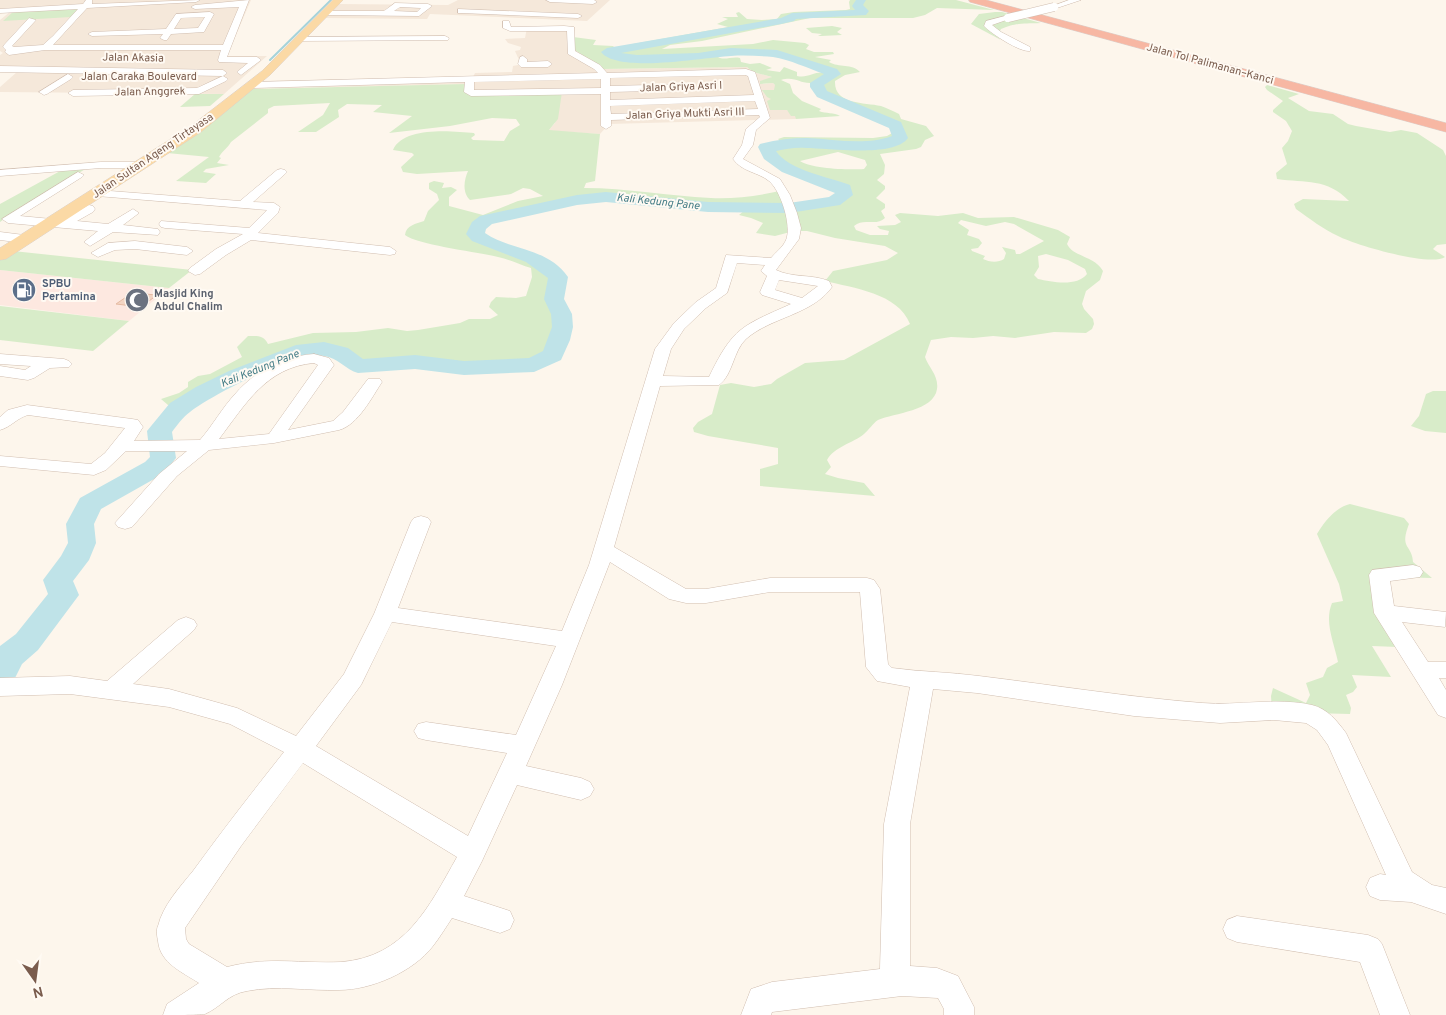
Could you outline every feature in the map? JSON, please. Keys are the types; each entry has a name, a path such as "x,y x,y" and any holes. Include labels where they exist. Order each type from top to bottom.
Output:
{"highway":[{"name":"Jalan Tol Palimanan–Kanci","path":"974,0 1446,128"},
{"name":"Jalan Tol Palimanan–Kanci","path":"999,0 1446,119"}],"main road":[{"name":"Jalan Sultan Ageng Tirtayasa","path":"0,255 20,238 48,224 98,193 134,165 196,129 250,76 300,39 338,0"}],"street":[{"path":"0,11 24,8 35,0"},
{"path":"54,8 63,0"},
{"path":"72,17 150,4 196,0"},
{"path":"476,0 459,12 489,12 577,18 593,1"},
{"path":"550,0 593,1"},
{"path":"1027,49 998,34 988,26 989,23 1077,0"},
{"path":"0,7 54,8 89,3 118,2 150,4 245,2 222,60"},
{"path":"489,12 504,2"},
{"path":"45,47 56,38 72,17 89,3"},
{"path":"352,15 364,4"},
{"path":"517,14 526,6 586,9"},
{"path":"326,13 352,15 388,14"},
{"path":"97,27 86,38 132,31 169,30 201,30 210,14 179,16 169,30 164,38"},
{"path":"16,21 36,20"},
{"path":"12,50 7,47 36,20"},
{"path":"506,23 507,28 510,29 570,28 572,31 566,39 566,52 597,67 605,76 606,103 760,98"},
{"path":"132,31 164,38 231,39"},
{"path":"31,92 114,47 132,31"},
{"path":"56,38 79,38"},
{"path":"300,39 445,38"},
{"path":"0,57 12,50 45,47 227,48"},
{"path":"527,55 522,64 524,65 588,63"},
{"path":"212,59 256,60 250,76"},
{"path":"41,60 19,76 65,75"},
{"path":"0,69 28,69 65,75"},
{"path":"221,77 470,79 746,72 752,74 753,85 760,98 765,118 750,129 748,144 738,156 738,159 744,164 774,178 788,206 795,232 792,241 774,269 767,292 803,303"},
{"path":"44,92 65,75"},
{"name":"Jalan Caraka Boulevard","path":"65,75 221,77"},
{"name":"Jalan Caraka Boulevard","path":"65,75 221,77"},
{"path":"115,92 138,77"},
{"name":"Jalan Anggrek","path":"73,93 204,91 221,77"},
{"name":"Jalan Griya Asri I","path":"470,79 469,92 471,93 702,86"},
{"name":"Jalan Griya Mukti Asri III","path":"606,103 606,122 763,112"},
{"path":"0,173 134,165"},
{"path":"242,204 281,172"},
{"path":"78,176 8,219 154,232"},
{"path":"98,193 275,208 248,233 195,271"},
{"path":"66,223 89,209"},
{"path":"90,242 133,214"},
{"path":"135,245 178,216"},
{"path":"166,224 390,251"},
{"path":"0,236 20,238"},
{"path":"98,253 113,246 135,245 187,251"},
{"path":"178,1015 225,982 248,976 275,974 341,976 360,973 390,964 422,938 446,902 473,853 511,773 569,640 599,565 653,381 663,349 668,340 679,326 701,305 722,290 730,268 731,258 824,284 825,287 821,292 748,330 741,336 713,382 653,381"},
{"path":"0,359 64,364"},
{"path":"125,524 172,471 206,443 242,396 280,368 304,360 320,359 324,361 326,365 274,438"},
{"path":"0,371 28,375 46,363"},
{"path":"126,446 180,446 274,438 339,425 349,416 374,382"},
{"path":"0,425 14,414 27,410 132,424 135,427 126,446 94,470 0,461"},
{"path":"225,982 179,954 172,943 171,927 179,912 232,838 353,678 385,614 422,522"},
{"path":"603,549 676,594 685,597 713,595 755,586 867,585 870,589 877,667 885,675 977,684 1134,707 1220,714 1274,711 1311,714 1325,723 1338,740 1402,881 1437,902"},
{"path":"1413,572 1380,575 1385,613 1446,709"},
{"path":"1385,613 1445,619"},
{"path":"385,614 569,640"},
{"path":"111,690 186,625"},
{"path":"1421,670 1446,670"},
{"path":"899,982 895,970 897,824 923,678"},
{"path":"0,687 70,685 111,690 169,698 237,717 300,749 473,853"},
{"path":"426,731 523,746"},
{"path":"511,773 581,789"},
{"path":"1380,888 1437,902"},
{"path":"446,902 500,920"},
{"path":"1237,929 1368,949 1372,954 1395,1015"},
{"path":"756,1015 762,1000 772,997 899,982 936,982 948,986 959,1007 959,1015"}],"shaded area":[{"path":"0,0 251,0 227,56 267,56 224,94 0,92 0,87 17,72 0,72 0,55 3,53 0,51 0,20 11,11 0,11"},
{"path":"458,0 610,0 587,21 430,14 427,19 324,18 338,4 448,5"},
{"path":"575,27 572,48 602,69 747,67 753,72 772,77 761,84 773,83 775,85 775,90 763,90 772,99 770,110 787,110 796,116 796,119 609,124 600,134 548,131 555,123 562,92 467,94 465,84 250,89 262,81 473,77 475,73 512,72 513,66 518,65 519,60 515,51 520,50 521,47 508,43 505,39 525,38 527,28"},
{"path":"0,270 169,288 129,321 0,305"}],"green space":[{"path":"850,0 858,0 854,6 861,11 860,13 790,16 788,19 780,21 631,46 633,44 728,27 717,24 728,19 722,17 738,17 736,13 739,12 747,19 777,19 781,14 794,12 850,9"},
{"path":"863,0 956,0 994,10 937,8 925,15 913,18 810,18 702,41 670,45 662,49 753,44 773,40 805,43 809,45 806,49 814,52 833,52 834,54 815,57 831,60 829,62 833,64 853,67 860,72 845,75 835,81 839,94 851,101 881,106 899,114 901,119 926,126 934,136 925,140 921,147 880,154 885,165 884,174 877,180 885,186 885,189 876,198 885,204 885,208 881,211 885,218 878,222 858,223 854,226 856,230 870,235 888,235 889,231 880,229 877,226 895,225 901,222 895,215 900,213 938,216 963,213 978,218 1014,217 1058,230 1070,237 1067,244 1070,248 1074,252 1095,262 1103,271 1100,280 1086,291 1082,304 1093,319 1094,324 1092,329 1086,333 1054,332 1015,338 993,336 973,338 951,337 931,340 925,357 937,380 937,389 929,402 921,407 878,420 864,434 839,448 827,460 831,467 825,474 864,483 875,496 760,486 760,469 778,464 778,448 708,436 694,432 693,428 698,422 712,414 720,385 731,383 754,387 771,384 805,363 844,360 910,324 896,305 885,299 861,290 825,281 833,271 887,260 898,253 885,246 835,238 807,231 794,231 775,236 756,233 763,223 739,215 745,210 811,208 836,201 848,195 848,189 803,173 781,162 770,148 804,145 882,146 904,138 899,125 825,93 820,87 820,83 836,74 835,71 791,58 757,51 732,51 675,58 637,59 621,57 610,52 783,22 792,20 794,16 864,14 866,11 859,6","holes":["838,152 865,160 867,165 864,169 840,169 813,166 800,161","961,220 986,226 1005,222 1014,224 1044,241 1020,254 1016,254 1015,250 1002,247 1006,253 1004,259 996,262 988,261 983,259 985,256 971,249 978,248 982,243 979,239 967,235 969,230 958,223","1046,254 1068,260 1085,269 1087,274 1083,278 1071,282 1038,279 1034,275 1039,267 1038,256"]},
{"path":"80,7 71,17 3,21 14,11"},
{"path":"1002,12 1041,23 1012,25 1001,29 1000,31 1004,34 987,28 1001,40 971,24 979,14"},
{"path":"832,26 842,28 837,32 842,35 818,36 822,34 812,33 806,28"},
{"path":"573,37 596,40 593,45 613,46 616,49 604,52 610,56 622,59 699,58 717,54 721,56 718,57 720,58 740,58 741,62 750,64 760,63 772,68 766,70 780,72 784,67 797,72 797,76 801,77 816,73 831,74 812,83 794,79 781,80 790,84 793,93 802,101 821,109 819,111 840,116 796,119 787,110 770,110 767,101 771,99 762,90 774,90 775,85 773,83 760,84 760,81 772,77 753,72 747,67 602,69 572,48"},
{"path":"465,84 468,94 562,92 558,119 549,130 600,134 595,181 586,183 584,188 720,198 746,197 780,191 788,207 709,205 607,195 576,198 483,219 475,226 471,235 484,243 529,259 554,277 550,300 559,321 557,333 549,354 532,362 466,365 416,360 361,363 344,351 326,346 295,350 234,374 174,407 161,399 179,393 188,387 188,382 198,376 210,374 242,357 237,347 248,336 262,338 268,344 313,333 356,332 388,328 407,331 418,330 460,323 469,319 490,319 498,315 489,307 496,297 516,298 526,296 532,277 531,268 502,258 422,242 405,235 409,227 424,221 428,211 439,200 437,194 429,189 429,183 434,181 444,183 442,188 451,187 457,190 449,197 449,206 483,215 518,201 543,196 530,189 523,188 511,194 470,200 467,197 464,186 468,171 417,174 403,172 401,167 414,155 393,150 398,142 407,137 441,131 474,133 475,135 471,138 473,140 504,141 510,131 520,125 516,119 492,118 450,126 389,133 412,116 373,112 382,105 347,104 338,110 339,117 316,132 298,132 323,115 330,103 274,106 268,109 268,113 231,142 220,155 219,157 221,158 217,163 229,165 206,169 203,172 216,174 206,183 176,181 209,157 167,153 250,89"},
{"path":"1267,85 1299,94 1288,98 1309,111 1333,114 1348,124 1356,126 1390,132 1401,130 1417,133 1443,150 1446,156 1446,244 1437,245 1433,249 1445,257 1424,259 1409,257 1392,254 1347,240 1317,224 1296,209 1294,204 1303,199 1349,201 1333,188 1324,185 1277,179 1276,173 1287,164 1282,148 1288,141 1292,131 1286,121 1273,112 1283,101 1267,90 1265,87"},
{"path":"195,94 224,94 210,106 180,107"},
{"path":"894,132 897,137 875,144 863,145 803,142 779,144 782,143 778,139 784,137 873,138 887,136"},
{"path":"87,168 0,222 0,204 62,170"},
{"path":"13,251 192,270 169,288 0,270 0,259"},
{"path":"0,306 129,321 93,351 0,340"},
{"path":"1433,391 1446,391 1446,433 1425,431 1411,426 1419,416 1426,394"},
{"path":"1350,504 1404,518 1409,524 1405,538 1413,562 1432,578 1390,577 1382,601 1398,647 1372,646 1391,677 1352,675 1357,687 1353,692 1346,695 1351,708 1350,714 1272,712 1271,696 1273,688 1306,703 1310,695 1306,683 1323,677 1327,668 1338,662 1330,632 1329,617 1332,603 1343,601 1339,584 1317,534 1331,516 1340,508"}],"building":[{"name":"Masjid King Abdul Chalim","path":"132,293 157,295 141,307 116,304"}],"waterway":[{"path":"270,60 331,0"},
{"name":"Kali Kedung Pane","path":"0,675 10,656 27,642 64,595 58,580 74,560 82,543 80,524 90,504 154,468 163,458 159,431 179,408 204,392 237,376 296,352 324,349 340,353 358,366 415,362 464,368 534,365 553,355 559,340 563,321 559,307 554,299 558,277 546,266 532,258 478,237 475,234 478,226 486,220 577,200 606,197 708,207 789,208 834,201 844,195 844,189 799,173 777,162 770,155 766,147 795,143 866,146 878,145 900,138 896,125 822,94 817,87 817,83 834,74 832,72 777,54 731,52 698,57 637,59 613,56 607,52 781,21 790,19 792,16 862,13 863,11 857,6 861,0"}],"place":[{"name":"SPBU Pertamina","path":"24,290"},
{"name":"Masjid King Abdul Chalim","path":"137,300"}]}
